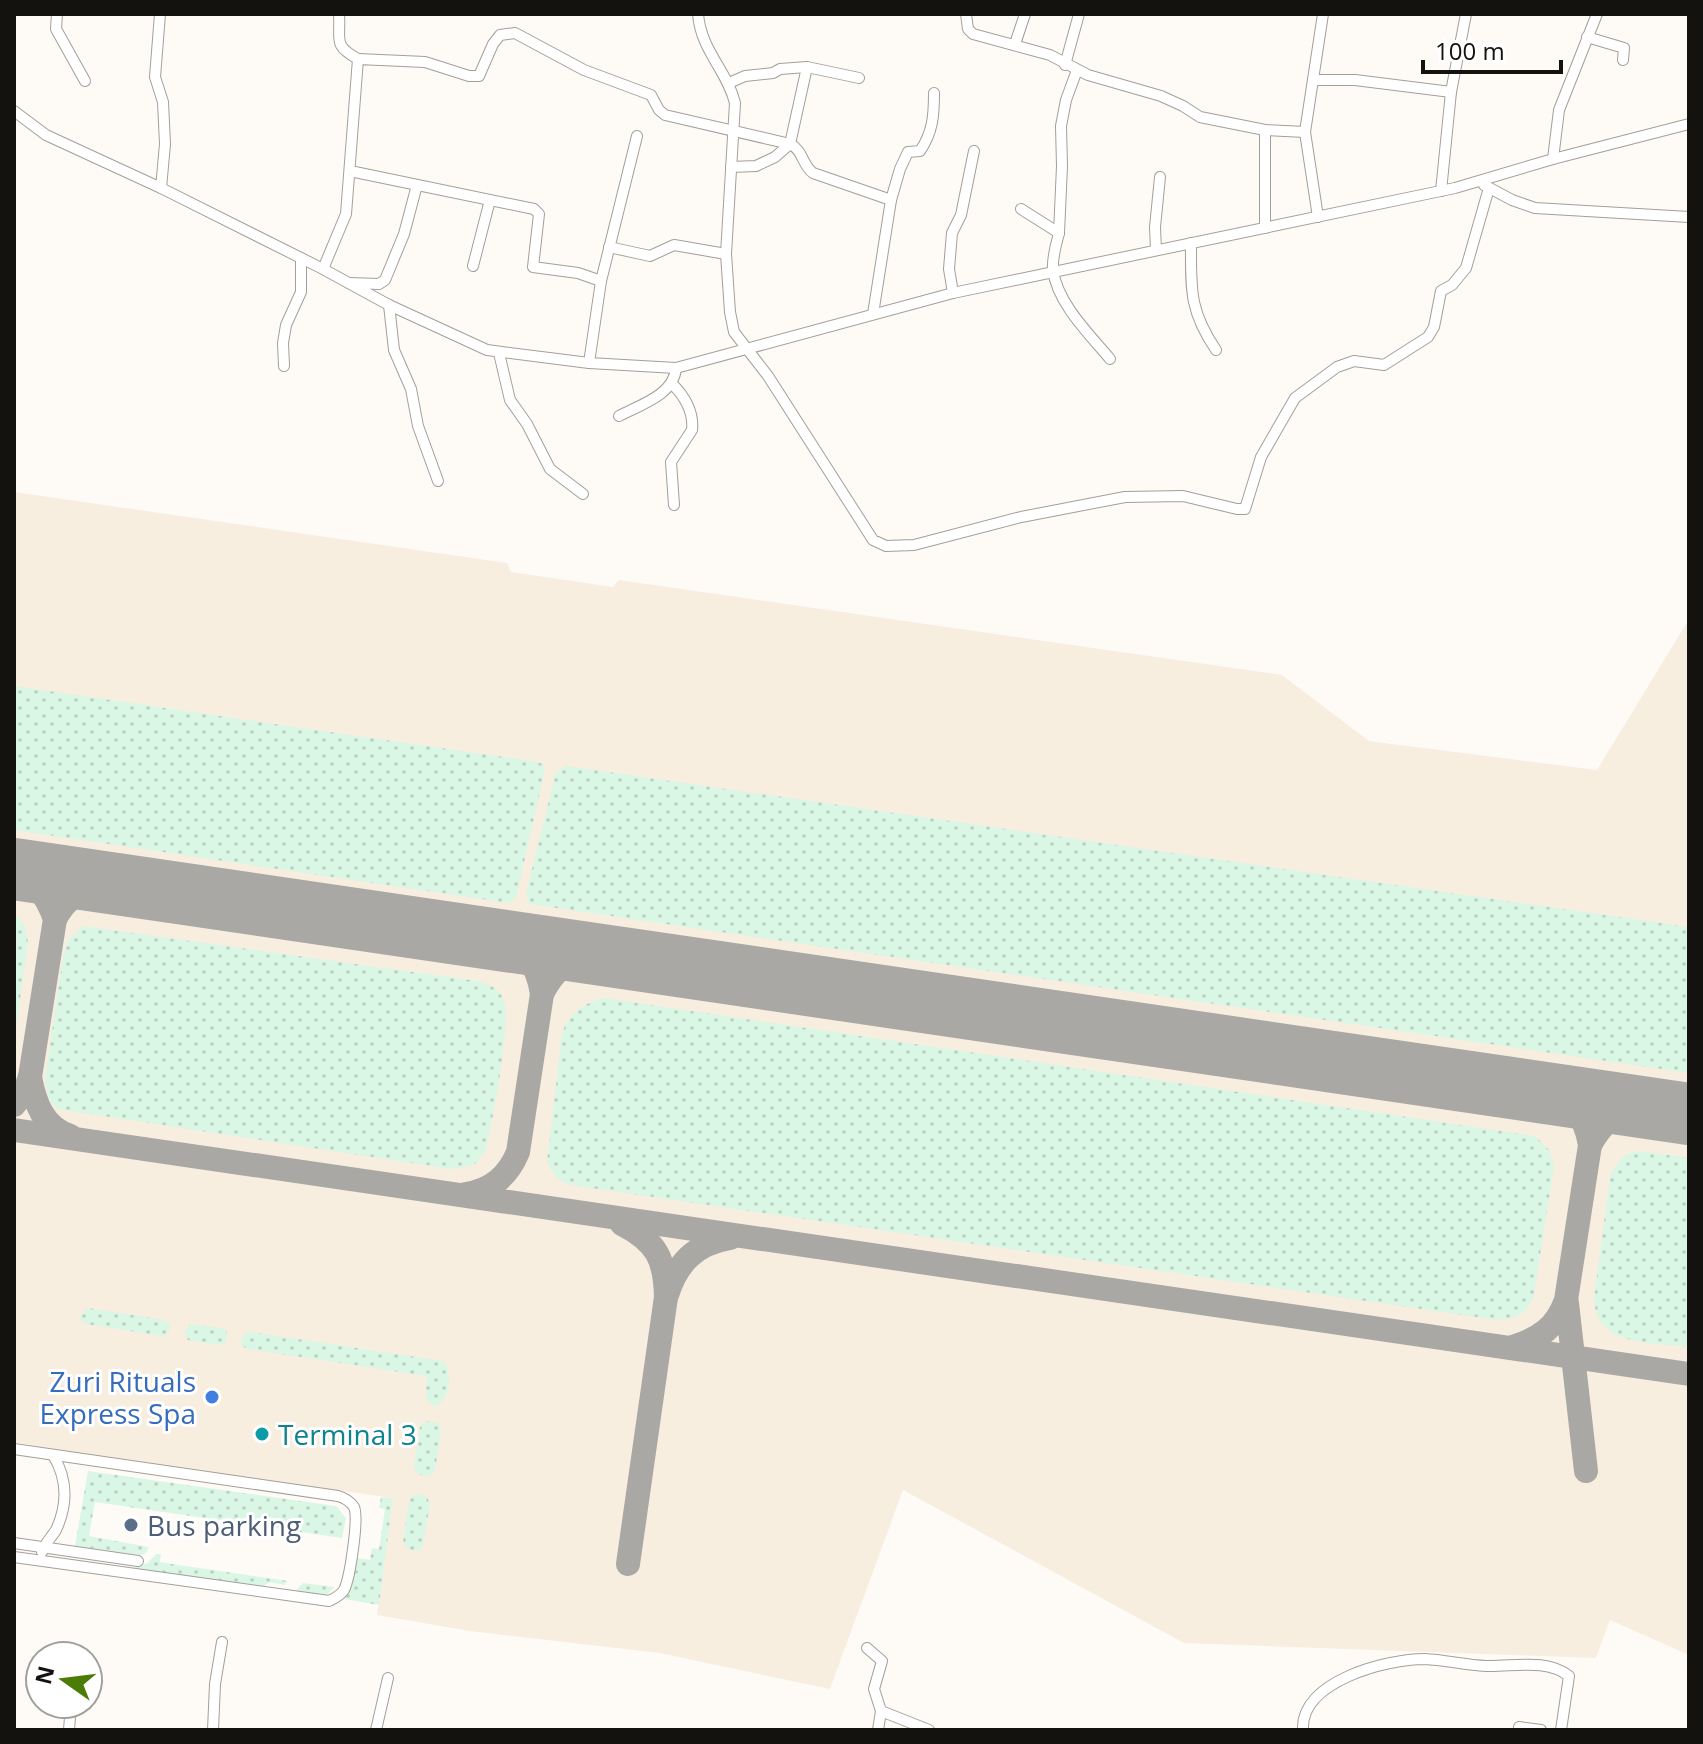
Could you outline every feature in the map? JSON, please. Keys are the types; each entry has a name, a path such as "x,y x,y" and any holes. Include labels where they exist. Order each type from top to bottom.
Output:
{"street":[{"path":"57,14 56,29 85,81"},
{"path":"160,14 155,77 163,102 165,144 161,188"},
{"path":"339,14 338,42 342,51 358,59 425,62 469,76 479,76 500,35 515,33 584,70 651,95 665,115 790,144 799,150 813,173 891,200"},
{"path":"966,14 971,33 1050,55 1077,70 1161,96 1200,117 1265,130 1305,132"},
{"path":"1015,44 1025,14"},
{"path":"1065,65 1079,14"},
{"path":"1318,217 1305,132 1323,14"},
{"path":"1441,191 1451,92 1466,14"},
{"path":"1553,159 1559,110 1597,14"},
{"path":"694,15 706,48 729,83 735,103 726,254 734,332 768,376 873,540 886,546 914,545 1021,517 1125,497 1183,496 1245,509 1261,457 1295,398 1337,367 1354,361 1384,365 1428,337 1434,327 1441,291 1452,285 1466,268 1484,185"},
{"path":"1587,37 1624,48 1623,60"},
{"path":"323,269 340,235 346,214 358,59"},
{"path":"729,83 745,76 807,67 859,78"},
{"path":"731,167 756,166 775,157 790,144 807,67"},
{"path":"1077,70 1061,126 1059,233 1053,273 1068,305 1110,359"},
{"path":"1313,80 1355,80 1451,92"},
{"path":"873,314 891,200 908,152 920,151 929,135 934,118 934,93"},
{"path":"14,111 46,135 161,188 389,305 499,353 676,368 953,293 1441,191 1484,185 1553,159 1689,124"},
{"path":"1265,130 1265,228"},
{"path":"589,363 601,281 637,136"},
{"path":"953,293 949,269 951,241 961,215 974,151"},
{"path":"350,171 534,209 539,214 533,267 578,273 601,281"},
{"path":"1156,250 1160,177"},
{"path":"347,283 379,284 385,280 404,234 417,185"},
{"path":"1484,185 1535,208 1689,217"},
{"path":"473,266 490,200"},
{"path":"1021,209 1059,233"},
{"path":"1191,243 1194,308 1200,327 1216,350"},
{"path":"609,247 650,256 674,245 726,254"},
{"path":"284,366 286,325 301,292 301,258"},
{"path":"389,305 394,350 411,389 418,426 438,481"},
{"path":"499,353 510,400 527,424 550,469 583,494"},
{"path":"619,416 672,384 676,368"},
{"path":"672,384 686,402 693,424 671,462 674,505"},
{"path":"14,1449 338,1496 350,1502 356,1514 346,1583 340,1595 329,1601 14,1557"},
{"path":"41,1561 43,1547 57,1528 64,1500 66,1481 53,1455"},
{"path":"14,1543 138,1561"},
{"path":"213,1730 215,1684 222,1642"},
{"path":"867,1648 882,1661 874,1689 881,1711 878,1730"},
{"path":"1303,1730 1307,1706 1343,1680 1369,1668 1396,1661 1425,1659 1484,1666 1544,1665 1561,1670 1569,1676 1561,1730"},
{"path":"376,1730 388,1678"},
{"path":"881,1711 927,1730"},
{"path":"1519,1727 1541,1730"}],"shaded area":[{"path":"14,492 507,563 511,572 613,587 619,580 1282,675 1369,741 1597,770 1689,619 1689,1655 1610,1620 1596,1658 1184,1643 903,1490 830,1689 659,1653 470,1631 377,1615 393,1498 117,1460 14,1442"}],"green space":[{"path":"14,686 543,764 544,774 516,898 509,903 14,830"},
{"path":"566,766 1689,927 1689,1073 529,904 526,894 556,772"},
{"path":"14,914 24,923 28,942 14,1043"},
{"path":"83,926 477,981 492,986 503,998 505,1027 485,1152 474,1165 451,1169 57,1109 48,1099 45,1079 63,957 69,939"},
{"path":"604,998 1535,1136 1549,1150 1554,1166 1534,1294 1521,1314 1497,1320 571,1185 556,1176 547,1161 562,1033 578,1010"},
{"path":"1639,1151 1689,1158 1689,1347 1628,1339 1604,1326 1597,1314 1594,1298 1610,1177 1621,1160"},
{"path":"88,1308 164,1320 169,1323 170,1329 162,1336 86,1324 80,1316"},
{"path":"190,1324 223,1328 227,1332 226,1343 220,1345 188,1340 184,1332"},
{"path":"250,1332 443,1361 449,1379 447,1393 434,1406 426,1397 427,1376 248,1349 242,1346 241,1340 244,1334"},
{"path":"425,1421 438,1423 441,1430 435,1471 426,1476 414,1468 420,1427"},
{"path":"88,1471 336,1506 346,1518 342,1538 95,1502 89,1536 149,1547 146,1553 140,1555 75,1546"},
{"path":"420,1494 427,1497 430,1504 423,1545 420,1550 412,1550 403,1542 409,1501"},
{"path":"381,1497 393,1498 379,1605 344,1599 351,1587 357,1558 370,1560 372,1548 379,1549 385,1509 379,1508"},
{"path":"156,1554 161,1554 160,1562 288,1581 284,1585 270,1582 260,1588 134,1568 148,1563"},
{"path":"303,1583 335,1587 326,1595 296,1591"}],"taxiway":[{"path":"14,870 40,890 55,919 30,1077 42,1113 53,1127 70,1136"},
{"path":"55,919 76,895 107,883"},
{"path":"494,940 528,958 537,973 542,994"},
{"path":"466,1194 484,1189 498,1180 518,1152 542,994 563,967 577,959 595,955"},
{"path":"14,1105 24,1093 30,1077"},
{"path":"1513,1347 1546,1331 1566,1300 1590,1145 1580,1115 1559,1098 1538,1091"},
{"path":"1590,1145 1611,1119 1641,1107"},
{"path":"14,1130 1689,1374"},
{"path":"622,1224 644,1238 657,1253 664,1272 666,1297 628,1564"},
{"path":"667,1295 676,1273 689,1257 707,1245 730,1238"},
{"path":"1567,1303 1586,1471"}],"runway":[{"path":"14,869 1689,1114"}],"place":[{"name":"Zuri Rituals Express Spa","path":"212,1397"},
{"name":"Terminal 3","path":"262,1434"},
{"name":"Bus parking","path":"131,1525"}]}
